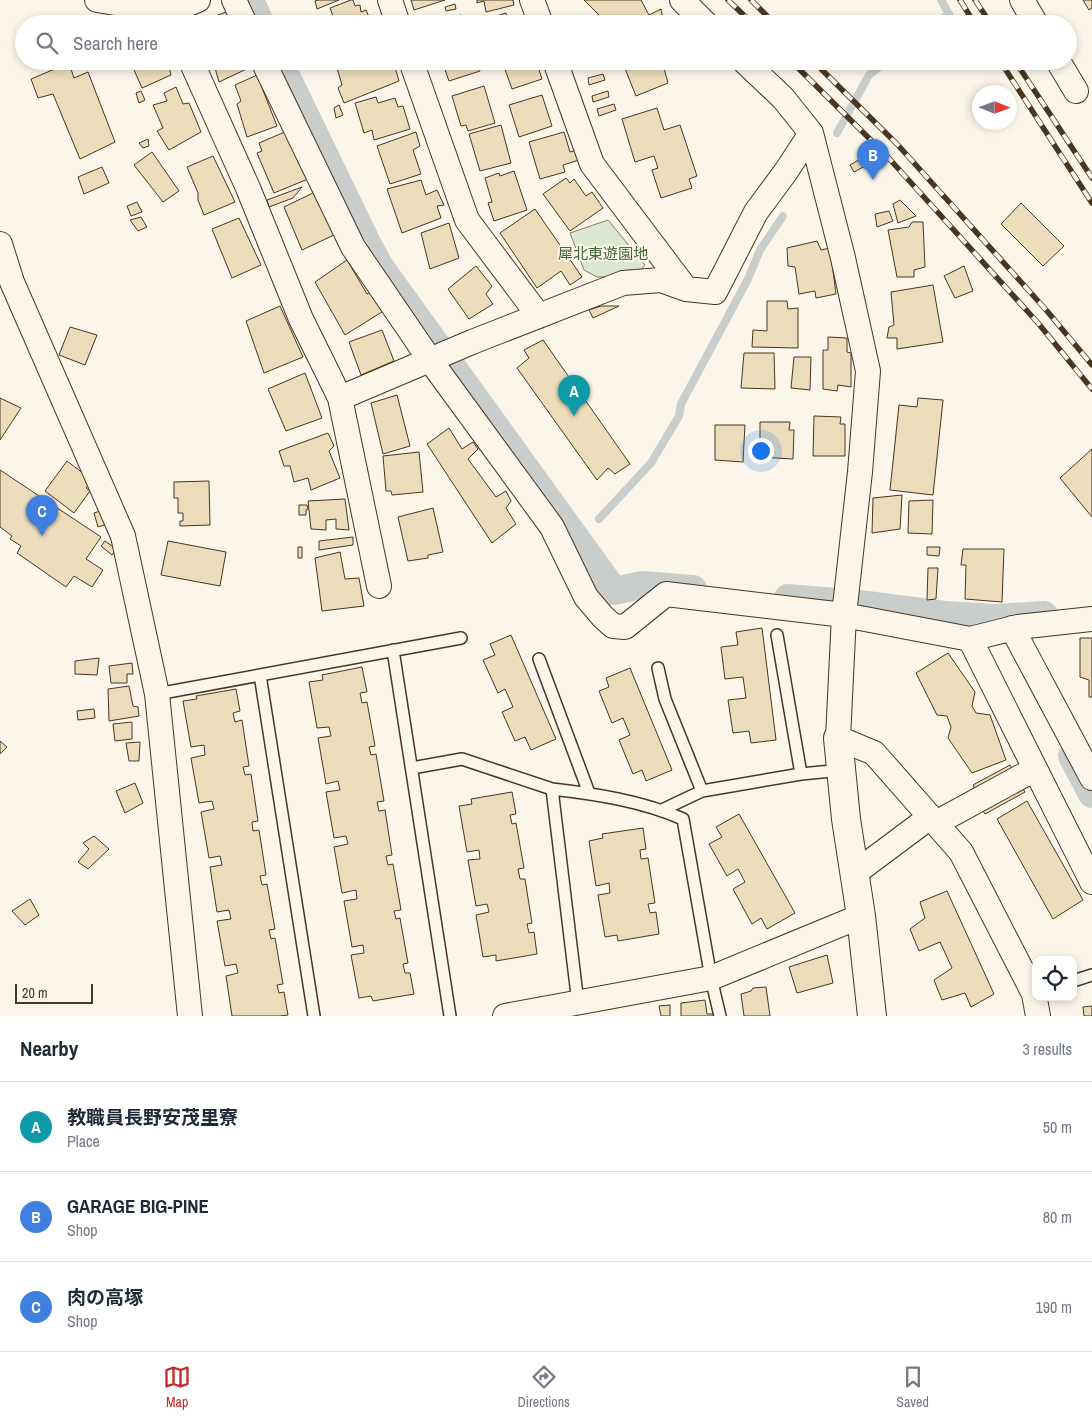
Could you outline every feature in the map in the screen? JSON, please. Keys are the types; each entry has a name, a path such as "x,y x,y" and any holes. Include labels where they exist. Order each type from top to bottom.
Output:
{"street":[{"path":"97,0 160,15"},
{"path":"176,15 198,0"},
{"path":"234,0 242,15"},
{"path":"390,0 395,15"},
{"path":"532,0 538,15"},
{"path":"682,0 697,15"},
{"path":"1022,0 1031,15"},
{"path":"195,70 248,188 301,319 340,398 379,586"},
{"path":"268,70 352,247 430,360 552,527 586,597 602,617 613,626 625,627 666,594 844,616 970,638 1012,628 1092,618"},
{"path":"414,70 467,220 539,316"},
{"path":"558,70 592,164 686,289"},
{"path":"753,70 783,98 811,133 843,258 868,371 860,472 844,616 838,738 846,819 862,916 872,1016"},
{"path":"1063,70 1076,91"},
{"path":"340,398 472,342 624,283 661,280 686,289 715,292 756,212 811,133"},
{"path":"0,244 12,282 124,536 156,694 190,1016"},
{"path":"1012,628 1092,778"},
{"path":"970,638 1092,882"},
{"path":"838,738 874,753 961,852 1032,993"},
{"path":"855,873 933,820 1034,769"},
{"path":"505,1016 712,978 862,916"}],"lane":[{"path":"777,635 801,774"},
{"path":"156,694 461,638"},
{"path":"393,650 450,1016"},
{"path":"539,658 590,793"},
{"path":"658,668 665,699 702,791"},
{"path":"260,674 314,1016"},
{"path":"412,768 462,759 552,789 590,793 662,810 683,819 720,1016"},
{"path":"662,810 702,791 801,774 842,770"},
{"path":"552,789 578,1003"},
{"path":"1077,980 1092,975"}],"green space":[{"name":"犀北東遊園地","path":"608,220 645,265 635,276 597,277 584,270 570,233"}],"building":[{"path":"339,0 317,9 315,1"},
{"path":"353,0 355,6 360,5 361,12 366,10 368,15 333,15 330,8"},
{"path":"411,0 445,0 414,10"},
{"path":"477,0 513,0 514,5 486,12 484,1 477,3"},
{"path":"584,0 641,0 649,15 599,15"},
{"path":"1083,0 1092,0 1092,8 1089,10"},
{"path":"455,4 456,9 446,11 445,7"},
{"path":"661,9 662,15 649,15"},
{"path":"232,10 234,15 218,15"},
{"path":"52,70 71,70 74,78 88,72 115,142 80,159 53,94 38,98 31,79"},
{"path":"134,70 170,70 171,75 142,88"},
{"path":"216,70 244,70 219,82"},
{"path":"338,70 396,70 399,81 344,103 338,88 342,85"},
{"path":"445,70 480,71 449,81"},
{"path":"505,70 539,70 542,79 512,89"},
{"path":"626,70 664,70 668,83 636,96"},
{"path":"603,74 605,80 589,85 588,78"},
{"path":"257,75 277,126 247,137 237,104 241,101 235,85"},
{"path":"484,86 495,123 468,131 466,125 461,126 452,96"},
{"path":"176,87 183,104 189,103 201,132 169,150 157,131 163,128 153,105 167,101 164,93"},
{"path":"141,91 145,100 139,103 136,93"},
{"path":"608,91 609,97 593,102 592,96"},
{"path":"542,95 552,126 519,137 509,105"},
{"path":"376,97 378,103 395,98 398,107 403,106 410,129 374,140 372,130 364,133 355,103"},
{"path":"614,104 616,110 599,116 597,109"},
{"path":"339,105 343,115 336,118 334,108"},
{"path":"657,108 664,130 680,125 697,176 689,179 692,188 661,198 652,170 658,168 654,156 635,162 622,119"},
{"path":"501,125 511,163 480,171 469,134"},
{"path":"287,131 308,179 274,193 257,153 262,151 259,143"},
{"path":"416,132 420,146 413,150 421,174 390,184 377,146"},
{"path":"564,132 570,152 577,150 579,160 563,165 565,172 540,179 529,142"},
{"path":"148,139 149,146 143,148 139,143"},
{"path":"152,152 179,191 163,202 134,165"},
{"path":"213,156 235,202 204,215 198,200 198,193 187,167"},
{"path":"862,158 867,165 854,172 850,165"},
{"path":"102,167 109,183 84,194 78,177"},
{"path":"514,171 527,210 494,221 488,203 492,202 485,178 499,173 500,176"},
{"path":"566,178 570,183 574,179 586,196 592,192 603,208 570,231 543,194"},
{"path":"421,180 426,195 437,190 444,205 437,206 441,218 402,233 387,189"},
{"path":"302,187 293,198 269,207 267,200"},
{"path":"315,192 334,235 302,250 284,207"},
{"path":"900,200 916,216 898,223 893,204"},
{"path":"137,202 142,212 131,216 127,206"},
{"path":"1021,203 1064,246 1043,266 1001,224"},
{"path":"535,209 582,277 570,285 561,271 537,288 500,233"},
{"path":"889,211 893,221 877,227 875,214"},
{"path":"141,217 147,227 138,231 130,220"},
{"path":"239,218 261,265 232,278 212,229"},
{"path":"912,222 923,222 925,267 914,270 914,277 897,277 888,230 909,227"},
{"path":"449,223 459,258 430,269 421,233"},
{"path":"817,241 821,250 830,248 836,294 816,298 815,291 799,294 795,267 788,266 787,248"},
{"path":"347,260 367,294 373,291 385,310 345,335 315,282"},
{"path":"476,266 492,286 486,294 493,304 469,319 448,289"},
{"path":"964,266 973,291 955,298 944,276"},
{"path":"933,285 943,342 897,349 897,338 887,338 889,327 894,325 891,292"},
{"path":"767,301 787,301 788,309 798,308 798,348 752,347 753,330 767,331"},
{"path":"280,306 303,357 264,373 246,321"},
{"path":"601,306 619,306 593,318 589,310"},
{"path":"70,327 97,335 85,365 59,355"},
{"path":"382,330 394,361 361,375 349,342"},
{"path":"828,337 847,338 847,352 851,353 851,387 838,385 837,391 823,389 823,350 828,350"},
{"path":"543,340 630,464 615,474 608,468 597,480 517,368 529,358 524,350"},
{"path":"744,353 774,353 775,389 741,388"},
{"path":"794,357 811,357 810,390 791,388"},
{"path":"305,373 322,418 286,431 268,389"},
{"path":"397,395 410,446 383,454 371,403"},
{"path":"0,398 21,408 0,440"},
{"path":"918,398 943,400 933,495 890,490 899,405 917,407"},
{"path":"814,416 841,417 840,424 845,424 845,456 813,456"},
{"path":"760,422 790,422 789,430 794,430 793,459 760,457"},
{"path":"715,425 745,425 743,462 715,460"},
{"path":"449,428 462,449 473,442 478,449 468,459 496,497 506,491 511,501 506,508 516,524 492,543 427,444"},
{"path":"328,433 334,446 329,451 340,478 311,490 308,478 294,482 290,466 284,466 279,451"},
{"path":"1092,449 1092,517 1060,478"},
{"path":"419,452 423,492 392,495 391,491 386,491 383,456"},
{"path":"67,461 92,480 86,488 90,491 74,513 45,491"},
{"path":"0,470 101,537 86,559 103,570 92,587 74,576 66,587 17,553 21,546 10,539 12,536 0,527"},
{"path":"209,481 210,525 180,526 180,521 183,521 183,513 178,513 178,498 174,498 174,482"},
{"path":"902,495 900,529 872,533 873,498"},
{"path":"345,499 349,530 336,529 336,519 326,520 326,530 311,529 308,501"},
{"path":"933,500 932,534 908,533 909,501"},
{"path":"299,505 307,505 306,515 299,515"},
{"path":"433,508 443,552 428,555 428,558 408,561 398,517"},
{"path":"106,509 110,523 98,527 94,513"},
{"path":"353,537 353,545 319,550 319,541"},
{"path":"105,541 116,549 112,555 101,546"},
{"path":"168,541 226,552 220,586 161,575"},
{"path":"298,547 302,547 302,558 298,558"},
{"path":"927,547 940,547 939,556 927,555"},
{"path":"963,549 1004,549 1002,602 965,599 966,565 961,565"},
{"path":"340,552 345,579 359,578 364,606 322,611 315,558"},
{"path":"928,568 938,568 936,599 927,600"},
{"path":"762,628 776,740 751,743 749,731 733,733 728,700 746,698 743,677 725,679 721,647 738,645 736,632"},
{"path":"511,635 556,739 531,750 525,737 515,741 502,712 513,707 505,689 498,693 483,660 495,655 490,644"},
{"path":"1080,638 1092,638 1092,697 1089,697 1089,680 1080,677"},
{"path":"948,653 975,692 972,706 976,713 990,715 1006,760 972,773 948,738 951,727 947,716 937,715 916,673"},
{"path":"99,658 97,675 75,674 75,661"},
{"path":"132,663 133,674 127,674 127,683 111,683 109,666"},
{"path":"362,667 367,692 360,693 362,703 367,702 375,746 369,747 371,755 376,754 384,801 377,802 379,811 385,810 392,855 386,856 388,865 393,864 401,910 394,911 396,919 400,918 408,963 403,964 405,973 410,973 414,994 373,1001 371,996 359,998 351,955 364,953 363,945 352,947 344,901 357,899 356,890 342,893 334,847 348,844 346,836 334,838 326,792 340,790 338,781 326,784 318,738 331,736 329,727 317,728 309,682 323,680 322,675"},
{"path":"630,668 672,770 646,781 642,770 633,774 619,740 630,735 623,718 612,723 599,691 609,687 606,678"},
{"path":"129,686 133,706 138,707 139,716 109,721 108,689"},
{"path":"236,689 240,711 233,713 235,722 242,720 249,766 243,767 245,775 251,774 258,821 252,822 253,831 259,830 266,875 260,876 262,885 267,884 275,929 269,930 271,939 275,938 283,984 277,985 279,993 284,992 288,1015 232,1016 226,976 238,973 236,964 225,966 217,921 231,919 229,910 217,912 210,867 222,865 220,856 209,858 201,812 214,809 212,801 199,803 191,758 205,755 204,745 191,747 183,701 197,699 196,696"},
{"path":"94,709 95,718 78,720 77,711"},
{"path":"132,722 132,739 115,741 113,724"},
{"path":"0,741 7,747 0,754"},
{"path":"140,742 139,761 129,761 126,743"},
{"path":"1010,765 1015,775 976,792 973,785"},
{"path":"135,783 143,803 125,813 116,791"},
{"path":"1020,785 1025,792 985,814 980,806"},
{"path":"512,792 516,814 510,815 512,824 516,823 524,868 518,869 520,879 525,879 532,923 527,924 529,933 534,932 537,954 496,961 496,955 483,957 476,915 489,912 487,904 476,906 468,860 480,859 479,850 467,852 459,806 472,804 471,799"},
{"path":"1027,801 1083,900 1053,919 997,819"},
{"path":"739,814 795,913 767,929 761,918 752,924 733,889 745,882 738,869 727,876 709,844 722,837 716,827"},
{"path":"643,828 646,849 640,850 641,859 648,858 655,903 648,904 650,913 656,912 659,934 618,941 617,935 605,937 598,895 610,893 609,883 596,886 589,841 603,838 602,834"},
{"path":"94,836 109,849 88,869 78,862 89,849 83,843"},
{"path":"947,891 994,994 971,1007 965,993 942,1000 934,980 952,968 940,942 919,951 910,929 925,918 920,902"},
{"path":"30,899 39,915 25,925 12,911"},
{"path":"827,955 833,983 797,993 789,967"},
{"path":"766,987 770,1016 744,1016 741,994 751,991 753,988"},
{"path":"705,1000 707,1014 715,1014 715,1016 681,1016 681,1003"},
{"path":"670,1005 670,1016 661,1016 659,1006"},
{"path":"1092,1006 1092,1016 1084,1016 1083,1007"}],"waterway":[{"path":"250,0 257,15"},
{"path":"941,0 949,14 948,15"},
{"path":"283,70 380,267 614,591 642,585 693,589"},
{"path":"837,133 869,75 875,70"},
{"path":"599,519 651,463 679,416 681,404 748,279 760,250 783,216"},
{"path":"788,598 835,602"},
{"path":"859,604 945,615 996,618 1044,615"},
{"path":"1072,756 1092,794"}],"railway":[{"path":"728,0 744,15"},
{"path":"751,0 766,15"},
{"path":"960,0 969,15"},
{"path":"975,0 985,15"},
{"path":"800,70 885,154 1038,323 1092,389"},
{"path":"822,70 897,144 1047,311 1092,365"},
{"path":"1006,70 1092,203"},
{"path":"1021,70 1092,178"}],"place":[{"name":"GARAGE BIG-PINE","path":"873,180"},
{"name":"教職員長野安茂里寮","path":"574,416"},
{"name":"肉の高塚","path":"42,536"}]}
